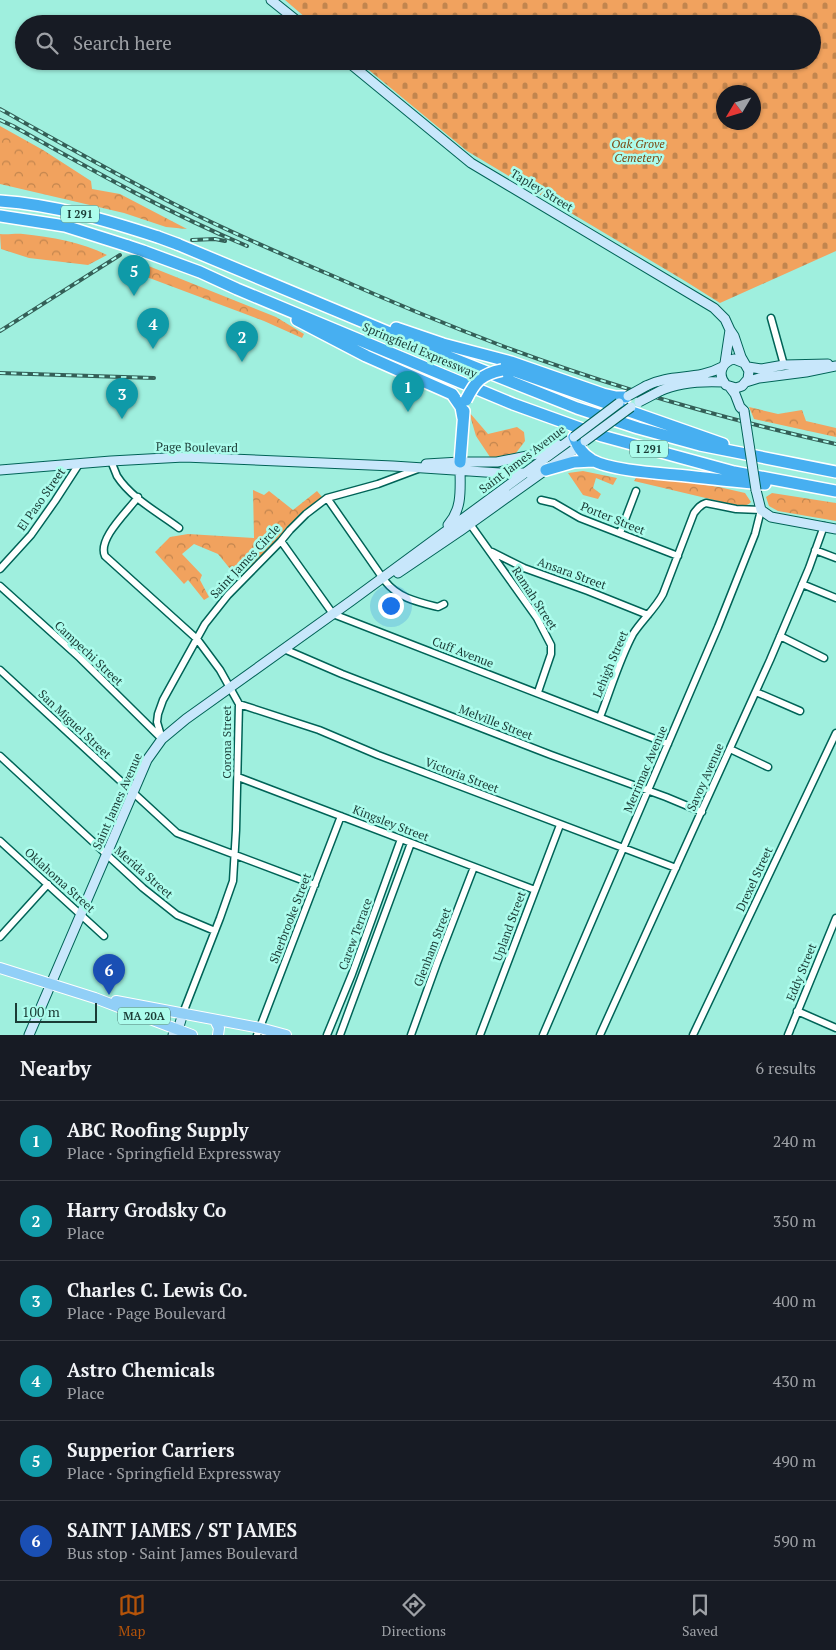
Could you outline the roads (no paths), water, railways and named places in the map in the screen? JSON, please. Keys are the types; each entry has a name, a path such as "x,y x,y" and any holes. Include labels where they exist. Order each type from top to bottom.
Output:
{"highway":[{"name":"Springfield Expressway","path":"0,201 74,212 177,244 449,358 577,408 638,428 700,445 836,472"},
{"name":"Springfield Expressway","path":"0,216 65,226 143,251 200,272 512,404 602,436 734,472 836,491"},
{"path":"266,300 312,329 357,352 452,394 461,407 463,418"},
{"path":"340,311 443,344 511,362 603,394 629,401"},
{"path":"460,466 466,400 474,384 479,379 491,372 502,370 515,371 720,443 782,462"},
{"path":"579,441 582,453 594,462"},
{"path":"546,470 574,462 594,462 649,472 749,483 808,486"}],"main road":[{"path":"271,0 290,15"},
{"name":"Tapley Street","path":"358,70 471,163 714,308 725,319 746,365"},
{"path":"730,330 721,375 735,394 740,407 744,411"},
{"path":"724,365 734,359 746,365 762,369 784,365 836,365"},
{"name":"Saint James Avenue","path":"29,1035 147,760 162,739 351,601 470,524 546,470 646,386 670,378 700,376 724,365"},
{"path":"746,365 749,375 743,394 744,411 756,490 761,510 771,517 836,529"},
{"path":"726,384 736,388 758,378 806,372 836,365"},
{"name":"Saint James Avenue","path":"384,579 525,473 579,441 629,401 660,390 689,384 712,381 726,384"},
{"name":"Page Boulevard","path":"0,470 184,457 420,468 460,466 522,458 579,441"},
{"name":"Page Boulevard","path":"393,466 460,466 525,473 546,470"},
{"path":"438,537 455,518 459,506 461,494 460,466"},
{"name":"MA 20A","path":"0,968 95,998 175,1032 192,1035"},
{"name":"MA 20A","path":"95,998 183,1013 258,1031 286,1035"},
{"path":"175,1032 183,1013"},
{"path":"215,1020 219,1028 218,1035"}],"street":[{"path":"771,318 784,365"},
{"path":"111,461 116,474 124,484 179,528"},
{"name":"El Paso Street","path":"0,569 31,535 79,464"},
{"name":"Saint James Circle","path":"162,739 157,722 163,700 205,624 222,602 290,530 306,514 327,498 378,484 420,468"},
{"path":"620,533 636,491"},
{"name":"Corona Street","path":"138,497 106,537 103,551 105,556 197,638 231,687 239,704 233,881 183,1013"},
{"path":"327,498 391,589 402,596 438,607 444,604"},
{"name":"Porter Street","path":"540,500 554,503 580,518 678,556"},
{"name":"Lehigh Street","path":"600,717 634,633 656,606 663,594 694,513 701,504 706,503 736,510 761,510"},
{"name":"Merrimac Avenue","path":"543,1035 730,596 755,534 761,510"},
{"name":"Ramah Street","path":"470,524 537,618 551,645 552,654 538,692"},
{"name":"Savoy Avenue","path":"600,1035 756,692 802,584 824,526"},
{"path":"281,541 333,614"},
{"path":"815,550 836,558"},
{"name":"Ansara Street","path":"489,551 524,568 588,590 648,615"},
{"path":"802,584 836,598"},
{"name":"Campechi Street","path":"0,586 80,658 162,739"},
{"name":"Cuff Avenue","path":"333,614 668,744"},
{"path":"780,636 824,658"},
{"name":"Melville Street","path":"284,649 342,674 702,812"},
{"name":"San Miguel Street","path":"0,670 177,833 315,885"},
{"path":"756,692 800,711"},
{"name":"Victoria Street","path":"239,704 319,730 378,755 676,868"},
{"name":"Drexel Street","path":"693,1035 836,733"},
{"path":"730,748 768,767"},
{"name":"Merida Street","path":"0,756 143,888 177,915 215,931"},
{"name":"Kingsley Street","path":"238,777 535,890"},
{"name":"Sherbrooke Street","path":"258,1031 341,816"},
{"name":"Upland Street","path":"480,1035 560,825"},
{"name":"Carew Terrace","path":"327,1035 352,974 402,839"},
{"name":"Oklahoma Street","path":"0,842 104,936"},
{"name":"Carew Terrace","path":"340,1035 411,843"},
{"name":"Glenham Street","path":"411,1035 474,867"},
{"path":"0,937 48,884"},
{"name":"Eddy Street","path":"788,1035 836,918"},
{"path":"798,1011 836,1028"}],"railway":[{"path":"0,109 112,171 199,216 375,295 505,347 587,376 711,413 836,444"},
{"path":"0,120 158,204 247,246"},
{"path":"192,240 215,239 225,241"},
{"path":"0,331 120,255"},
{"path":"0,373 154,378"}],"place":[{"name":"Supperior Carriers","path":"134,296"},
{"name":"Astro Chemicals","path":"153,349"},
{"name":"Harry Grodsky Co","path":"242,362"},
{"name":"ABC Roofing Supply","path":"408,412"},
{"name":"Charles C. Lewis Co.","path":"122,419"},
{"name":"SAINT JAMES / ST JAMES","path":"109,995"}],"park label":[{"name":"Oak Grove Cemetery","path":"638,150"}]}
